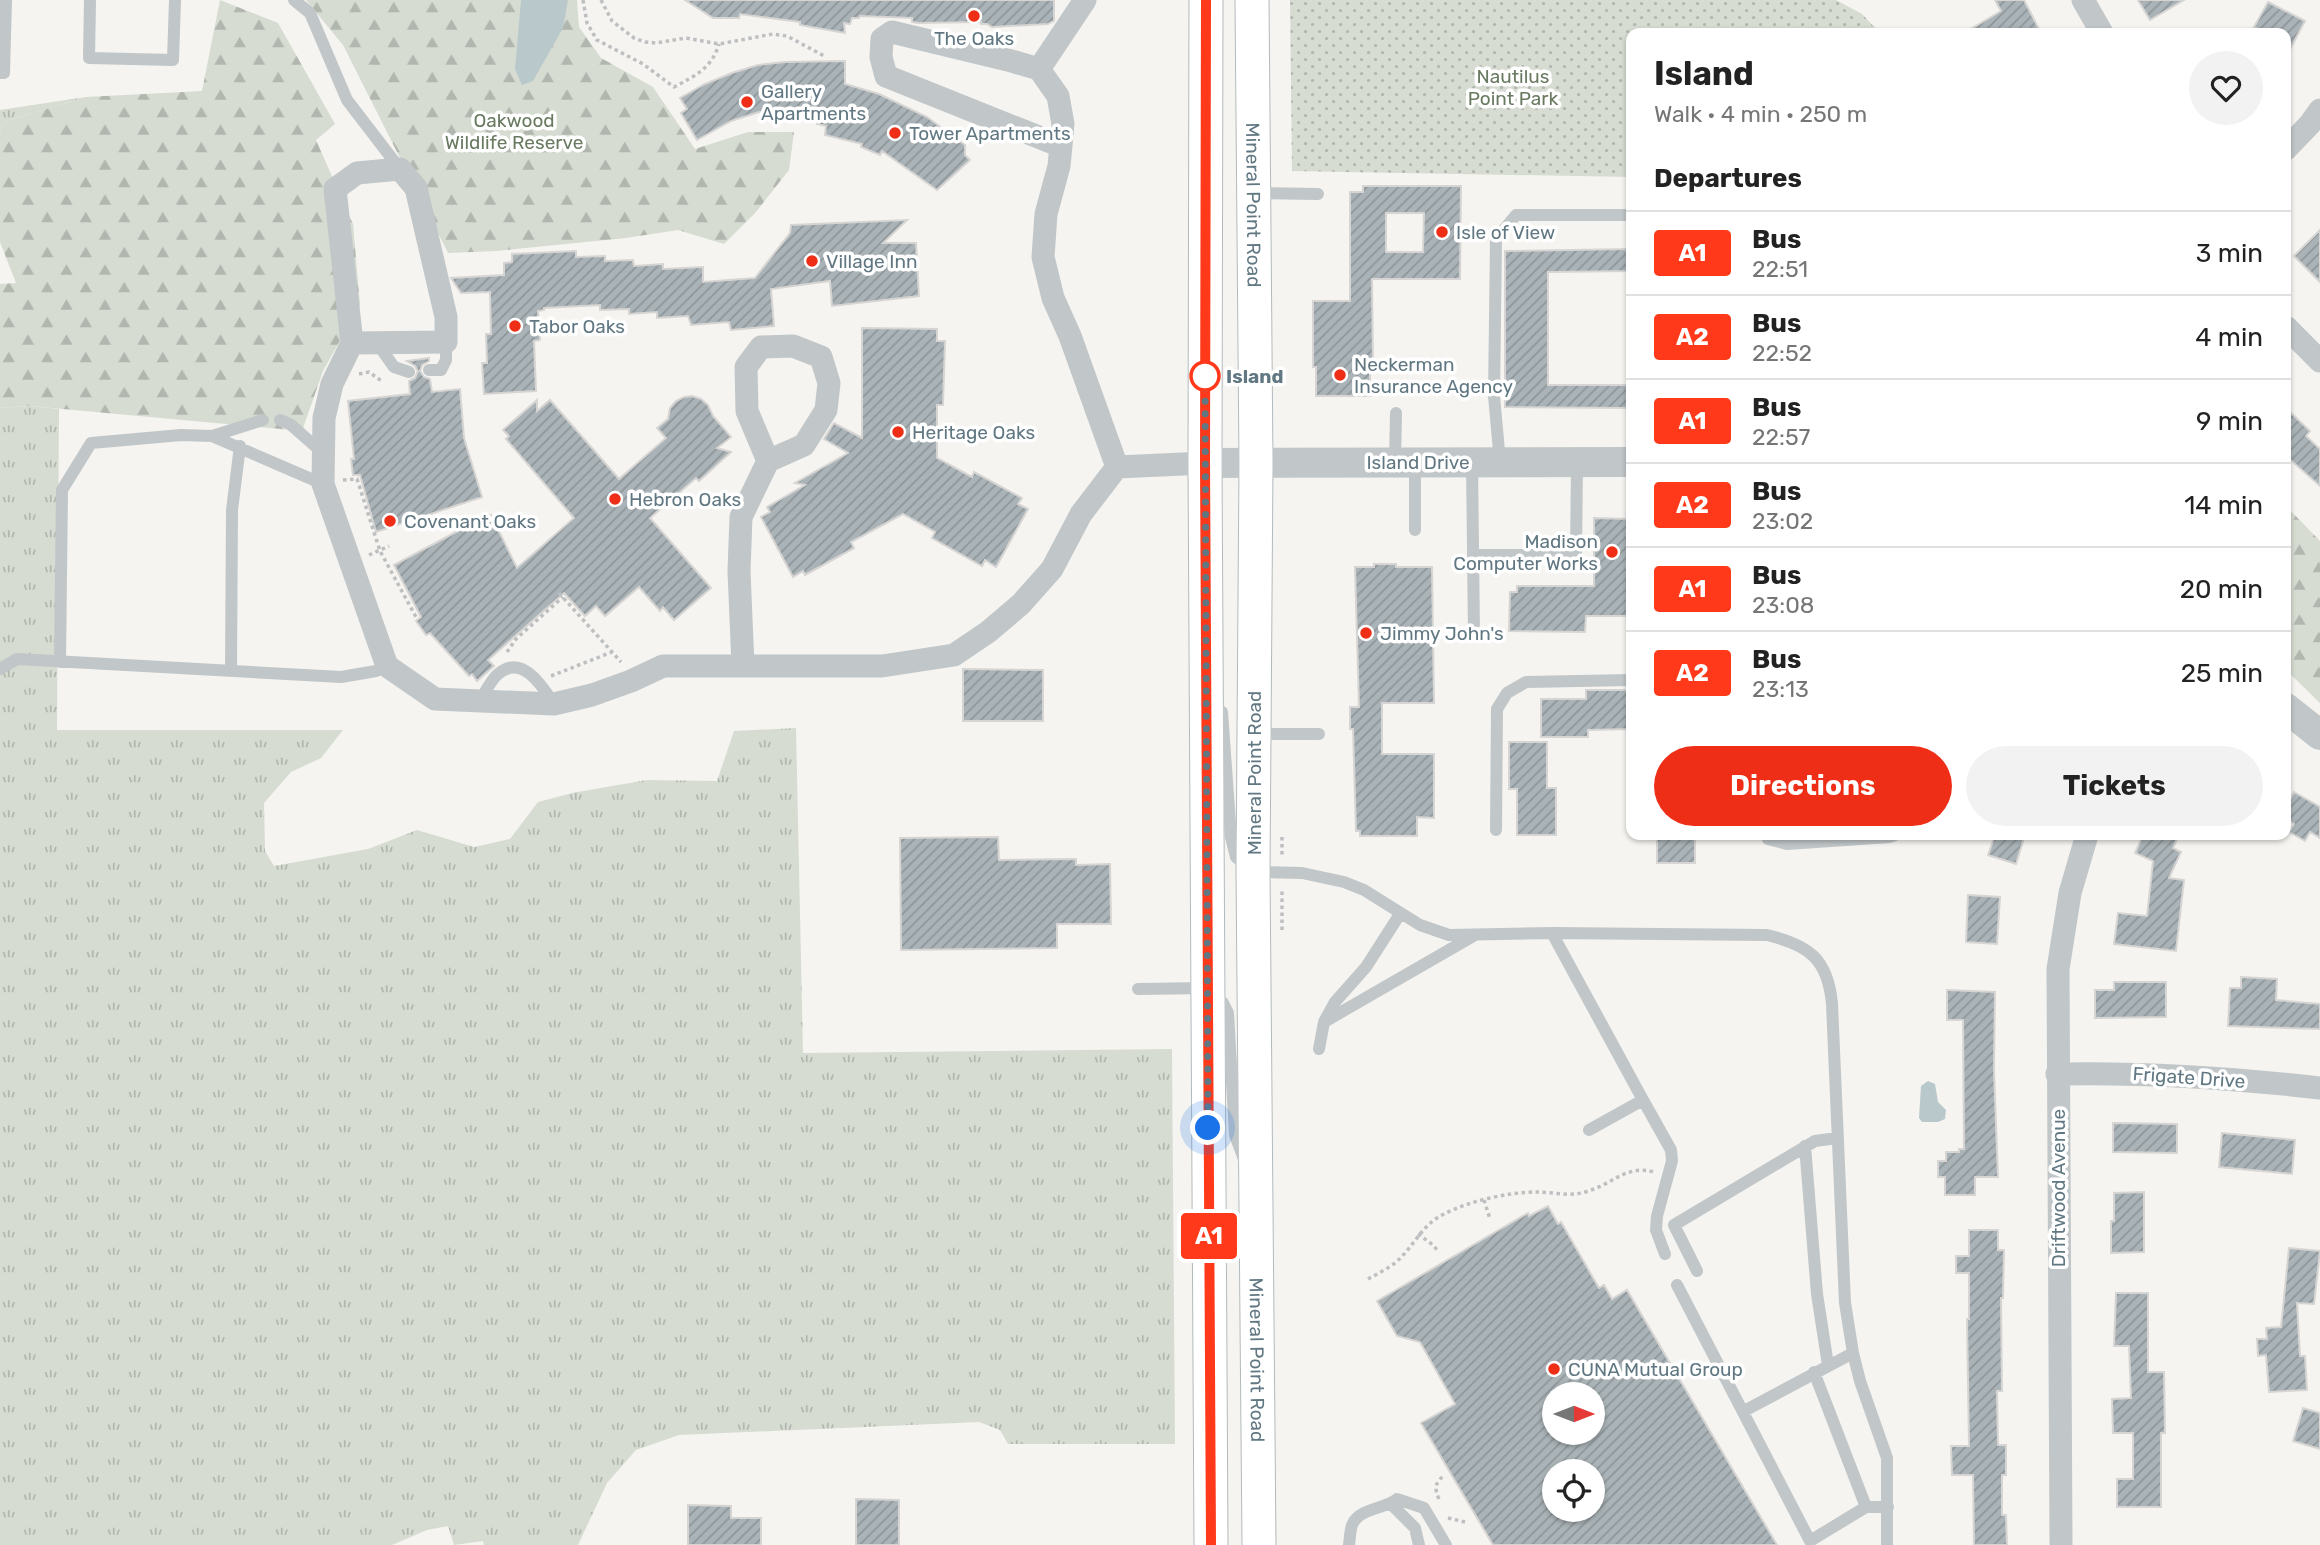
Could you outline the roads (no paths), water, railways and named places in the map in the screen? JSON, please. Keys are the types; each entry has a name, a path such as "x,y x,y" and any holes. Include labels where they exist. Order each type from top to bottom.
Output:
{"main road":[{"path":"1206,0 1205,463 1211,1545"},
{"name":"Mineral Point Road","path":"1252,0 1259,1545"}],"street":[{"path":"1039,69 1085,0"},
{"path":"2083,0 2099,28"},
{"path":"1061,146 886,76 881,57 882,39 892,32 1039,69 1058,96 1063,124 1061,146 1059,166 1046,214 1043,257 1052,298 1070,336 1117,467"},
{"path":"2291,144 2320,110"},
{"path":"352,343 446,342 446,317 416,188 400,169 356,173 335,189 352,343 332,384 324,418 323,454 387,666 435,699 479,703 554,704 592,695 663,666 881,666 954,655 988,632 1021,604 1052,569 1081,514 1117,467 1205,463"},
{"path":"2291,332 2320,361"},
{"path":"743,666 739,571 741,517 768,461 804,445 826,410 829,383 821,357 793,346 761,347 746,367 747,411 768,461"},
{"name":"Island Drive","path":"1205,463 1626,463"},
{"path":"2291,712 2320,735"},
{"name":"Driftwood Avenue","path":"2061,1545 2058,969 2070,893 2086,840"},
{"name":"Frigate Drive","path":"2057,1074 2192,1076 2320,1088"}],"lane":[{"path":"90,0 89,58 173,60 175,0"},
{"path":"294,0 310,13 347,100 400,169"},
{"path":"0,73 4,73 4,8"},
{"path":"1254,193 1318,194"},
{"path":"1474,635 1473,555 1494,396 1496,239 1516,215 1626,215"},
{"path":"429,370 441,370 446,360 446,342"},
{"path":"377,343 394,368 409,372"},
{"path":"1396,413 1415,530"},
{"path":"212,436 263,419"},
{"path":"280,420 290,424 323,454"},
{"path":"60,662 62,490 91,443 181,435 212,436 332,481"},
{"path":"231,670 232,510 240,446"},
{"path":"1473,555 1576,555 1577,462"},
{"path":"1207,632 1221,697 1231,837 1236,857 1254,872 1302,873 1344,882 1364,890 1420,925 1449,935 1767,935 1805,947 1818,960 1831,986 1845,1303 1860,1381 1886,1458 1886,1545"},
{"path":"0,669 17,659 341,677 376,671 387,666"},
{"path":"479,703 496,675 505,669 516,668 528,671 541,682 554,704"},
{"path":"1496,830 1497,709 1507,693 1526,682 1626,680"},
{"path":"1254,734 1319,734"},
{"path":"1772,840 1787,844 1846,840"},
{"path":"1319,1049 1324,1022 1335,1002 1366,967 1399,914"},
{"path":"1324,1022 1477,933"},
{"path":"1552,933 1671,1150 1672,1161 1657,1216 1656,1230 1665,1254"},
{"path":"1138,989 1207,988 1223,1003 1228,1013 1235,1135 1257,1195"},
{"path":"1589,1130 1643,1100"},
{"path":"1697,1271 1674,1225 1805,1146 1815,1141 1837,1138"},
{"path":"1805,1146 1816,1294 1828,1365"},
{"path":"1677,1285 1810,1541 1866,1507 1888,1507"},
{"path":"1744,1411 1853,1353"},
{"path":"1814,1372 1866,1507"},
{"path":"1349,1545 1353,1523 1361,1514 1398,1499 1424,1508 1446,1545"},
{"path":"1391,1504 1415,1528 1418,1540 1438,1529"}],"place":[{"name":"The Oaks","path":"974,16"},
{"name":"Gallery Apartments","path":"747,102"},
{"name":"Tower Apartments","path":"895,133"},
{"name":"Isle of View","path":"1442,232"},
{"name":"Village Inn","path":"812,261"},
{"name":"Tabor Oaks","path":"515,326"},
{"name":"Neckerman Insurance Agency","path":"1340,375"},
{"name":"Island","path":"1205,376"},
{"name":"Heritage Oaks","path":"898,432"},
{"name":"Hebron Oaks","path":"615,499"},
{"name":"Covenant Oaks","path":"390,521"},
{"name":"Madison Computer Works","path":"1612,552"},
{"name":"Jimmy John's","path":"1366,633"},
{"name":"CUNA Mutual Group","path":"1554,1369"}],"park label":[{"name":"Nautilus Point Park","path":"1513,87"},
{"name":"Oakwood Wildlife Reserve","path":"514,131"}]}
